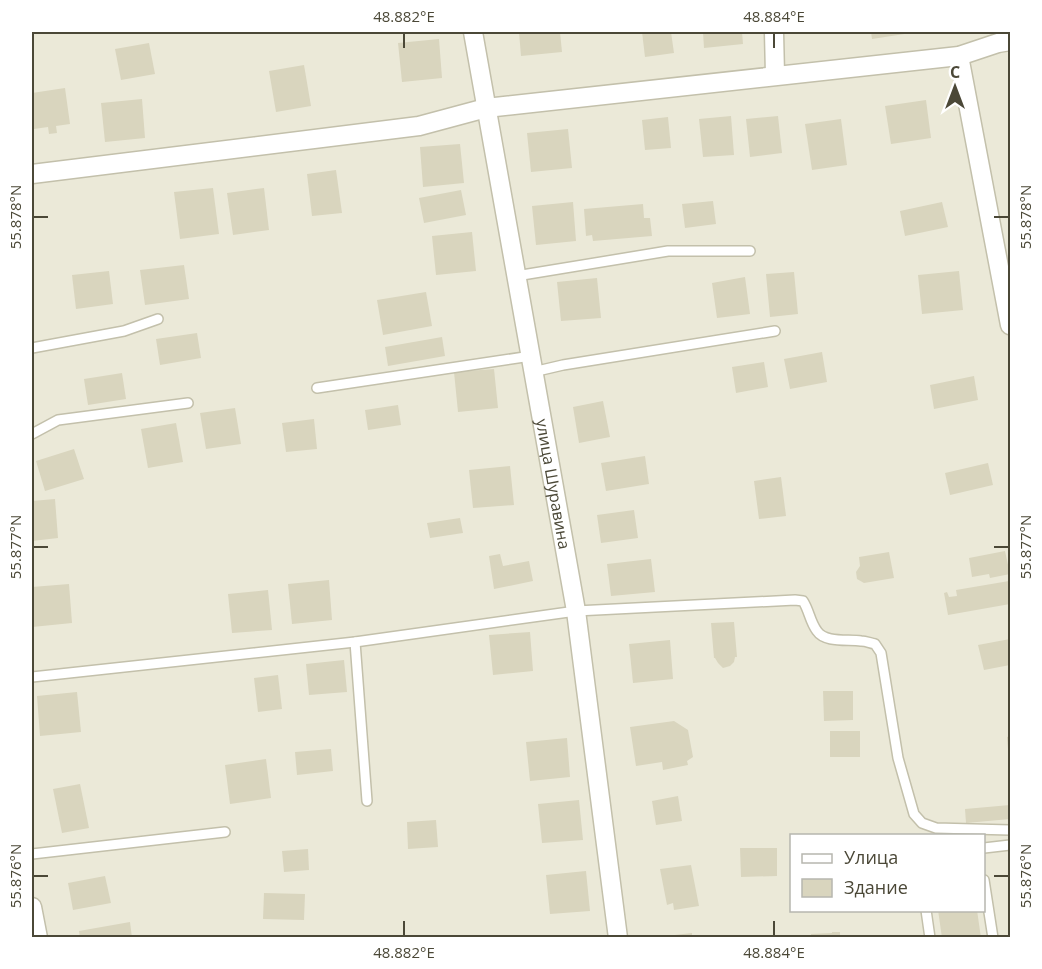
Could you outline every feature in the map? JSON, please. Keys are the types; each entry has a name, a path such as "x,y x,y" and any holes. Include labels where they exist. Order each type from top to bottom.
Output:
{"street":[{"name":"улица Шуравина","path":"473,32 576,611 618,938"},
{"path":"774,32 775,75"},
{"path":"32,174 419,126 486,108 959,56 1002,39"},
{"path":"959,56 1011,325"},
{"path":"32,908 38,938"}],"lane":[{"path":"516,276 668,251 750,251"},
{"path":"32,348 124,331 158,320"},
{"path":"317,388 532,364 563,365 775,331"},
{"path":"32,434 58,420 188,403"},
{"path":"32,677 355,642 576,611 802,601 808,608 816,630 821,635 830,639 865,641 875,644 881,653 898,758 914,814 922,823 936,828 1011,830"},
{"path":"355,642 367,801"},
{"path":"922,823 922,834"},
{"path":"32,854 225,832"},
{"path":"985,849 1011,845"},
{"path":"985,886 993,938"},
{"path":"926,912 930,938"}],"shaded area":[{"path":"32,32 1010,32 1010,937 32,937"}],"building":[{"path":"519,32 560,32 562,52 521,56"},
{"path":"642,32 671,32 674,53 645,57"},
{"path":"703,32 742,32 743,44 704,48"},
{"path":"871,32 911,32 911,33 872,39"},
{"path":"439,39 442,78 402,82 398,43"},
{"path":"149,43 155,74 121,80 115,49"},
{"path":"304,65 311,106 276,112 269,71"},
{"path":"65,88 70,124 56,126 57,133 49,134 48,127 34,129 32,93"},
{"path":"142,99 145,138 105,142 101,103"},
{"path":"926,100 931,138 891,144 885,106"},
{"path":"731,116 734,155 703,157 699,119"},
{"path":"778,116 782,153 750,157 746,119"},
{"path":"668,117 671,148 645,150 642,120"},
{"path":"841,119 847,165 812,170 805,124"},
{"path":"568,129 572,168 531,172 527,133"},
{"path":"460,144 464,183 423,187 420,147"},
{"path":"336,170 342,213 312,216 307,174"},
{"path":"213,188 219,234 180,239 174,192"},
{"path":"264,188 269,230 233,235 227,193"},
{"path":"461,190 466,215 424,223 419,198"},
{"path":"713,201 716,224 685,228 682,204"},
{"path":"573,202 576,241 536,245 532,206"},
{"path":"942,202 948,227 905,236 900,211"},
{"path":"643,204 644,218 650,218 652,236 593,241 592,235 586,236 584,209"},
{"path":"472,232 476,271 436,275 432,236"},
{"path":"184,265 189,299 145,305 140,270"},
{"path":"109,271 113,304 76,309 72,275"},
{"path":"959,271 963,310 922,314 918,275"},
{"path":"794,272 798,314 770,317 766,274"},
{"path":"745,277 750,314 717,318 712,283"},
{"path":"597,278 601,318 561,321 557,282"},
{"path":"426,292 432,326 383,335 377,300"},
{"path":"197,333 201,358 160,365 156,339"},
{"path":"442,337 445,356 388,366 385,347"},
{"path":"822,352 827,382 790,389 784,359"},
{"path":"764,362 768,387 736,393 732,367"},
{"path":"494,369 498,408 458,412 454,372"},
{"path":"122,373 126,399 88,405 84,379"},
{"path":"974,376 978,400 934,409 930,385"},
{"path":"603,401 610,437 579,443 573,407"},
{"path":"398,405 401,425 368,430 365,410"},
{"path":"235,408 241,444 206,449 200,413"},
{"path":"314,419 317,449 286,452 282,423"},
{"path":"176,423 183,462 148,468 141,429"},
{"path":"74,449 84,479 45,491 36,461"},
{"path":"645,456 649,484 606,491 601,463"},
{"path":"988,463 993,485 950,495 945,473"},
{"path":"510,466 514,505 473,508 469,470"},
{"path":"781,477 786,516 759,519 754,481"},
{"path":"55,499 58,538 32,541 32,501"},
{"path":"634,510 638,538 601,543 597,515"},
{"path":"460,518 463,533 430,538 427,523"},
{"path":"1005,551 1010,574 990,578 989,574 972,577 969,558"},
{"path":"889,552 894,578 864,583 857,579 856,572 860,566 859,557"},
{"path":"500,554 503,566 529,561 533,581 494,589 489,556"},
{"path":"651,559 655,592 611,596 607,564"},
{"path":"329,580 332,620 292,624 288,584"},
{"path":"1009,581 1010,604 948,615 944,593 947,592 949,597 957,596 956,590"},
{"path":"69,584 72,623 32,627 32,587"},
{"path":"268,590 272,630 232,633 228,594"},
{"path":"734,622 737,657 730,666 723,668 714,658 711,623"},
{"path":"530,632 533,671 493,675 489,635"},
{"path":"1010,639 1010,665 984,670 978,645"},
{"path":"670,640 673,679 633,683 629,644"},
{"path":"344,660 347,692 309,695 306,664"},
{"path":"278,675 282,709 258,712 254,678"},
{"path":"823,691 853,691 853,720 824,721"},
{"path":"77,692 81,732 40,736 37,696"},
{"path":"674,721 688,730 693,757 687,761 688,765 663,770 662,762 636,766 630,727"},
{"path":"830,731 860,731 860,757 830,757"},
{"path":"1010,736 1010,761 1009,761 1007,737"},
{"path":"567,738 570,777 530,781 526,742"},
{"path":"331,749 333,771 297,775 295,752"},
{"path":"266,759 271,798 230,804 225,765"},
{"path":"80,784 89,828 62,833 53,789"},
{"path":"678,796 682,821 656,825 652,801"},
{"path":"579,800 583,840 542,843 538,804"},
{"path":"1010,805 1010,819 966,823 965,809"},
{"path":"436,820 438,847 408,849 407,822"},
{"path":"740,848 777,848 777,876 741,877"},
{"path":"308,849 309,870 284,872 282,851"},
{"path":"691,865 699,906 674,910 673,903 667,905 660,869"},
{"path":"586,871 590,911 550,914 546,875"},
{"path":"105,876 111,903 73,910 68,883"},
{"path":"264,893 305,894 304,920 263,919"},
{"path":"938,912 977,912 981,938 942,938"},
{"path":"130,922 132,938 80,938 79,931"},
{"path":"840,932 840,938 811,938 811,934"},
{"path":"692,933 692,938 666,938 666,936"}]}
